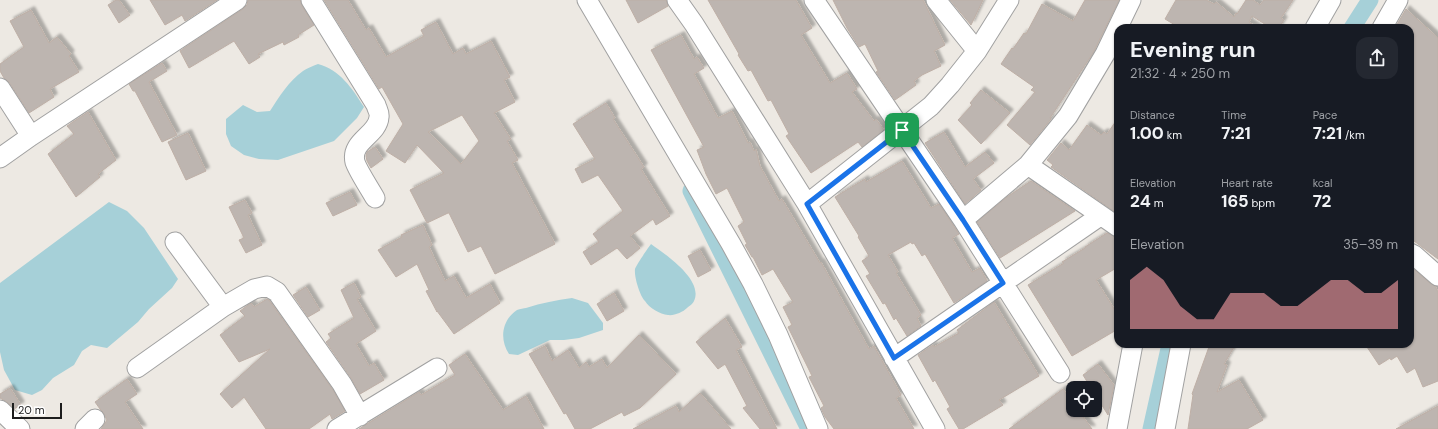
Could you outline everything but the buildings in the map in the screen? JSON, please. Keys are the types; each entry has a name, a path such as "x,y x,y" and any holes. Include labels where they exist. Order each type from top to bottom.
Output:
{"street":[{"path":"0,158 237,0"},
{"path":"311,0 376,105 380,115 377,125 356,150 355,161 375,198"},
{"path":"588,0 753,284 778,335 818,429"},
{"path":"677,0 694,24 807,204 935,429"},
{"path":"814,0 963,220 1060,373"},
{"path":"936,0 977,51"},
{"path":"807,204 931,106 977,51 1009,0"},
{"path":"1119,24 1131,0"},
{"path":"1317,24 1330,0"},
{"path":"1384,24 1398,0"},
{"path":"963,220 1028,165 1068,116 1105,54 1114,35"},
{"path":"0,88 31,136"},
{"path":"1028,165 1114,225"},
{"path":"894,358 1100,216"},
{"path":"175,242 223,306"},
{"path":"1414,255 1438,276"},
{"path":"137,368 223,306 254,289 267,286 277,292 342,384 360,416"},
{"path":"1117,429 1132,348"},
{"path":"1165,429 1180,348"},
{"path":"337,429 437,368"},
{"path":"0,410 20,429"}],"water":[{"path":"318,64 339,75 355,93 364,107 357,118 334,141 278,160 259,159 244,155 231,146 226,134 226,119 243,105 257,112 270,111 298,75 310,67"},
{"path":"109,202 127,211 144,228 178,279 172,288 149,309 138,322 107,348 91,345 82,351 74,365 53,378 42,390 32,395 15,390 4,370 0,352 0,283"},
{"path":"651,244 682,268 688,276 696,293 692,304 673,315 662,313 649,306 639,291 635,277 635,269"},
{"path":"572,298 588,303 603,323 603,330 579,338 550,340 518,355 509,354 503,336 505,324 512,314 517,310"}],"waterway":[{"path":"1355,24 1370,0"},
{"path":"691,191 809,429"},
{"path":"1151,429 1169,348"}],"route":[{"path":"902,130 963,220 1003,283 894,358 807,204 902,130"}]}
